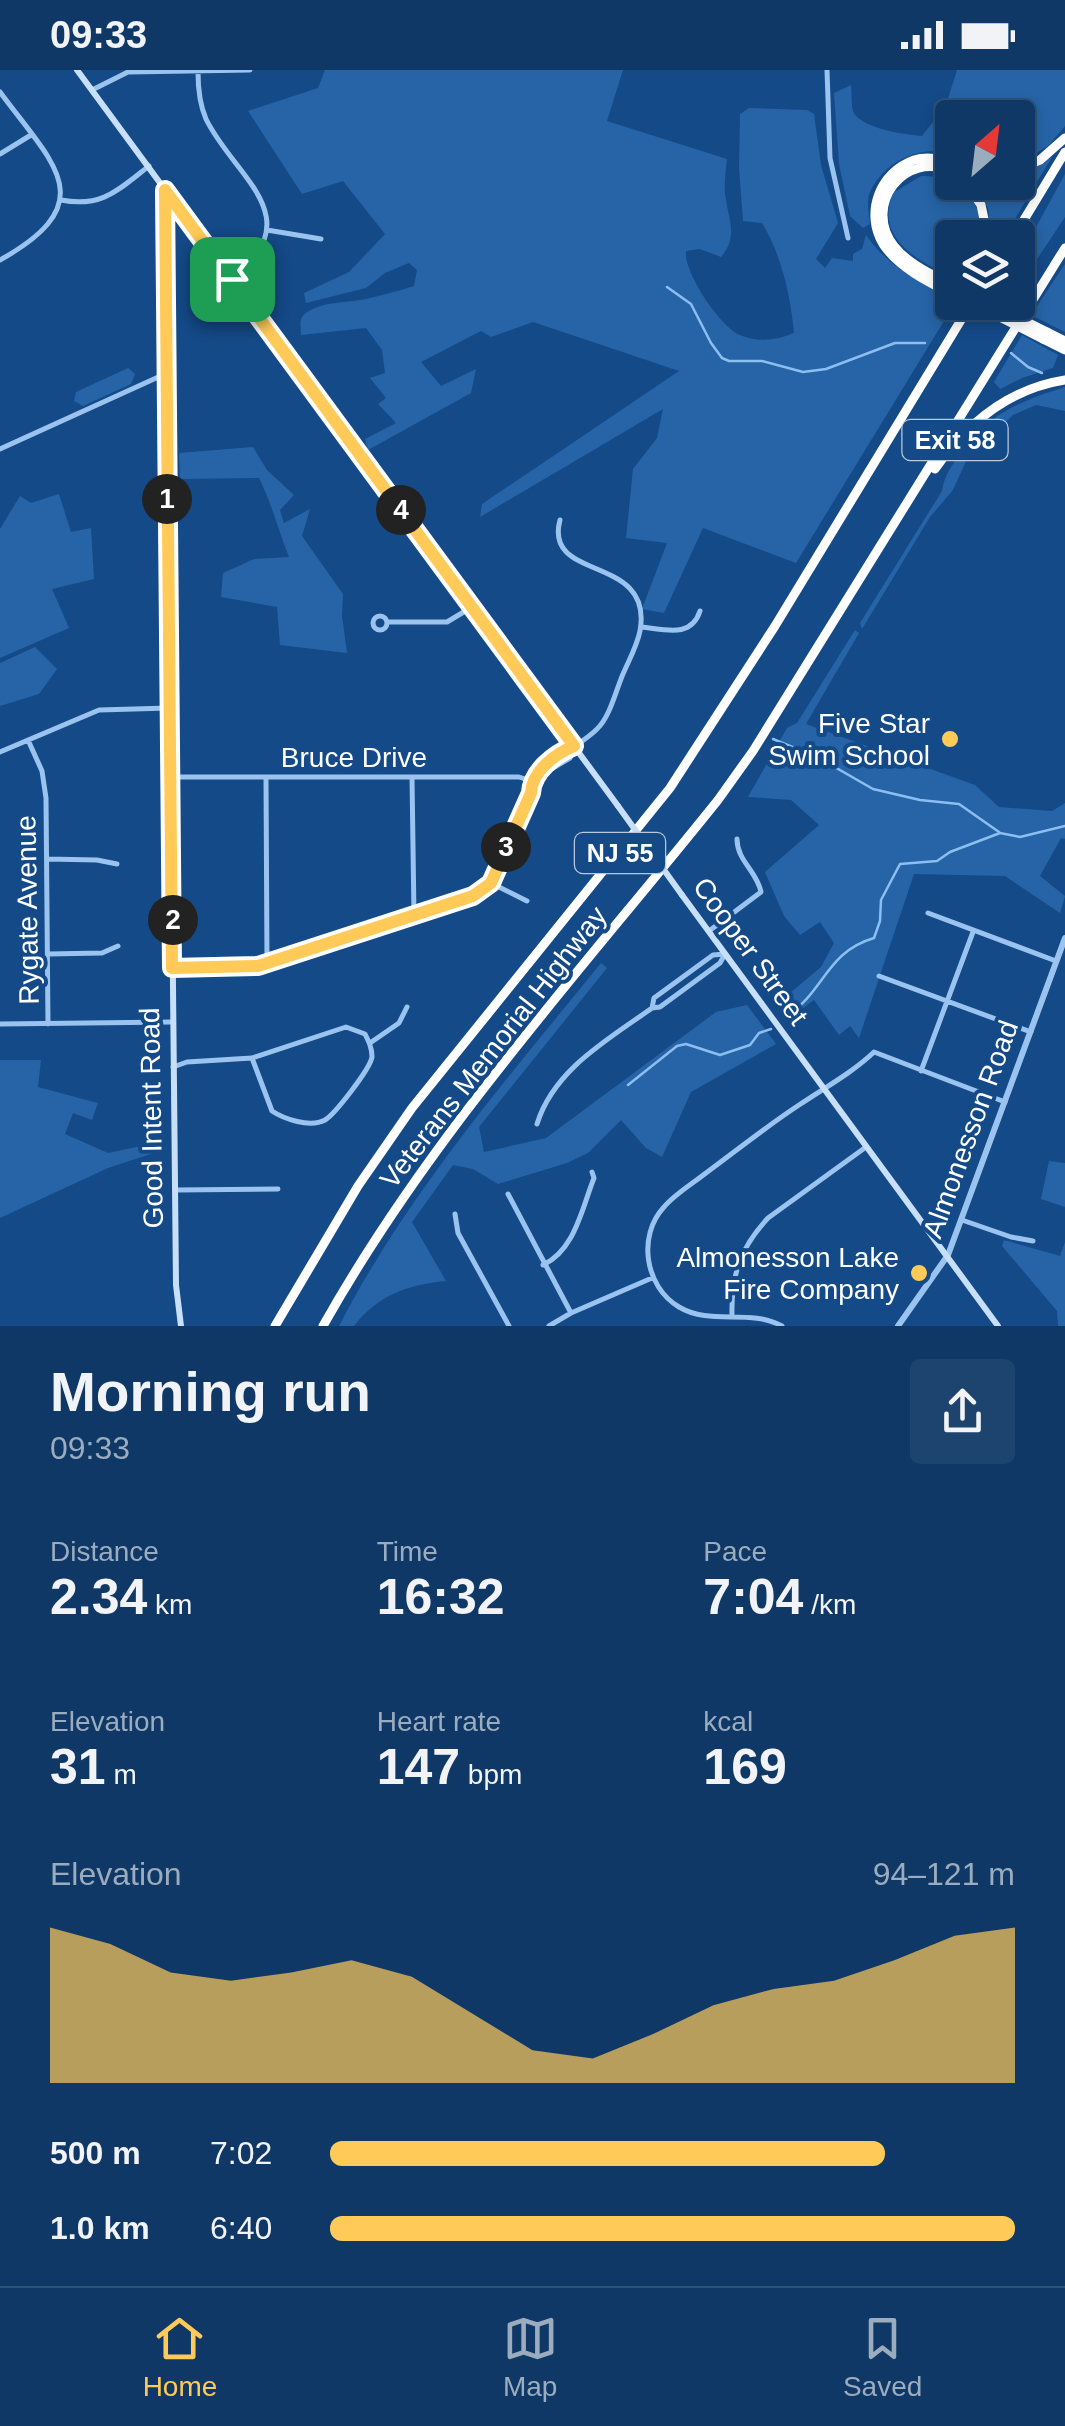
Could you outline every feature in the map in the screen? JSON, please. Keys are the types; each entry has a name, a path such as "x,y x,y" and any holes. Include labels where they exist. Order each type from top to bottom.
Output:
{"highway":[{"path":"1035,162 1065,138"},
{"path":"1023,220 1065,152"},
{"path":"935,159 923,158 899,168 882,186 875,206 876,226 889,251 912,270 935,281"},
{"path":"935,168 926,166 905,173 889,188 883,208 884,227 894,247 935,278"},
{"name":"Veterans Memorial Highway","path":"323,1326 392,1214 460,1117 718,800 754,750 1065,248"},
{"name":"Veterans Memorial Highway","path":"275,1326 358,1186 412,1108 670,788 775,626 960,320"},
{"path":"1009,320 1065,342"},
{"path":"1018,320 1065,350"},
{"name":"Exit 58","path":"882,545 967,428 1006,400 1065,380"}],"main road":[{"name":"Cooper Street","path":"77,70 998,1326"},
{"name":"Good Intent Road","path":"165,190 172,1022 180,1326"}],"street":[{"path":"92,90 128,72 250,70"},
{"path":"827,70 830,158 848,238"},
{"path":"198,72 204,114 262,199 267,230 248,266 232,279"},
{"path":"0,92 57,170 61,200 41,234 0,260"},
{"path":"0,154 31,134"},
{"path":"61,200 84,203 105,198 148,166"},
{"path":"267,230 321,239"},
{"path":"0,449 165,374"},
{"path":"172,968 267,963 463,901 491,883 534,779 570,758 574,746 602,722 641,627 638,605 624,582 607,571 574,560 564,550 558,530 560,520"},
{"path":"386,622 447,622 472,607"},
{"path":"641,627 684,630 692,626 700,611"},
{"path":"0,752 98,710 169,708"},
{"name":"Rygate Avenue","path":"28,740 44,782 48,1024"},
{"name":"Bruce Drive","path":"170,777 534,779"},
{"path":"412,777 414,916"},
{"path":"266,778 267,963"},
{"path":"709,931 762,892 737,853 737,839"},
{"path":"47,859 116,864"},
{"path":"491,883 527,901"},
{"path":"928,913 1056,961"},
{"path":"922,1070 973,932"},
{"name":"Almonesson Road","path":"898,1326 948,1255 1065,938"},
{"path":"48,954 102,953 118,946"},
{"path":"652,1008 654,998 712,955 725,954"},
{"path":"537,1124 543,1104 575,1065 720,963 725,954"},
{"path":"879,976 1031,1032"},
{"path":"370,1043 399,1023 407,1007"},
{"path":"0,1024 172,1022"},
{"path":"173,1067 187,1062 252,1058 346,1027 365,1034 372,1057 331,1115 312,1123 272,1111 252,1058"},
{"path":"782,1326 760,1317 700,1316 666,1297 652,1278 647,1256 649,1238 662,1208 874,1052 1005,1102"},
{"path":"732,1316 736,1267 755,1232 768,1218 866,1147"},
{"path":"544,1265 568,1245 594,1178 592,1172"},
{"path":"176,1190 278,1188"},
{"path":"508,1194 571,1313"},
{"path":"455,1214 458,1233 509,1326"},
{"path":"962,1220 1011,1237 1033,1240"},
{"path":"550,1326 652,1278"}],"shaded area":[{"path":"325,70 623,70 607,121 727,159 725,189 730,242 721,257 700,249 686,251 687,260 696,284 723,321 740,335 761,340 794,333 775,248 762,223 743,221 740,114 749,108 807,110 814,114 821,165 838,223 816,259 825,268 832,258 853,261 853,254 862,249 866,235 897,267 935,291 935,320 945,320 796,563 703,528 664,613 642,609 667,543 626,538 633,469 657,438 663,409 480,517 482,504 679,371 533,322 491,337 481,331 421,362 441,386 476,369 471,393 368,450 365,439 396,423 378,404 386,398 370,378 385,373 382,350 366,328 301,335 301,320 318,307 414,286 417,270 409,263 385,273 366,288 306,303 304,293 349,272 385,234 343,181 302,194 248,111 318,88"},
{"path":"957,70 1065,70 1065,126 1048,146 1035,154 1035,100 948,100"},
{"path":"851,85 852,108 857,117 884,130 922,136 935,119 935,151 904,158 884,171 870,192 870,224 863,228 850,216 839,164 834,93"},
{"path":"1052,157 1035,185 1035,166"},
{"path":"1065,174 1065,217 1035,262 1035,229"},
{"path":"921,176 935,177 935,200 972,200 981,220 935,220 935,268 913,255 894,235 889,223 893,193"},
{"path":"983,200 1026,200 1014,220 990,220"},
{"path":"1065,264 1065,332 1035,317 1035,309"},
{"path":"1022,335 1058,355 1053,368 1000,389 994,382"},
{"path":"128,368 135,374 131,384 83,406 74,401 76,392"},
{"path":"1065,387 1065,411 1036,405 1013,415 967,459 953,490 930,517 862,629 860,623 970,441 1005,411"},
{"path":"253,447 267,470 294,495 280,510 284,523 310,509 302,536 343,594 347,653 280,645 277,607 221,597 223,573 254,559 289,557 259,478 180,479 179,453"},
{"path":"59,494 71,532 91,528 94,579 52,589 69,628 0,658 0,529 20,496 31,503"},
{"path":"855,630 859,633 806,724 975,785 999,807 1052,811 1065,803 1065,839 1061,838 1040,876 1065,896 1060,913 1005,876 914,874 859,1038 850,1026 839,1035 814,1000 789,1018 778,1003 821,967 834,943 820,922 800,935 784,916 765,872 819,825 791,800 748,797 787,728 797,723"},
{"path":"35,647 57,669 39,694 0,706 0,663"},
{"path":"601,963 607,968 479,1127 484,1152 546,1138 716,1012 747,1005 776,1044 691,1092 662,1157 646,1148 621,1120 588,1153 498,1184 473,1169 453,1165 412,1222 446,1281 394,1293 373,1306 354,1326 339,1326 427,1184"},
{"path":"0,1060 41,1060 38,1087 98,1103 92,1120 73,1113 65,1134 108,1153 160,1142 160,1151 108,1168 0,1218"},
{"path":"1049,1161 1065,1163 1065,1207 1041,1199"},
{"path":"1004,1240 1060,1256 1065,1242 1065,1326 1058,1326 1057,1311 1002,1246"}],"waterway":[{"path":"667,287 691,304 711,343 729,361 762,361 803,372 826,369 895,343 925,343"},
{"path":"1011,353 1042,373"},
{"path":"773,739 819,758 873,789 959,804 999,832"},
{"path":"785,1018 845,953 874,938 881,900 900,864 937,861 1000,833 1020,837 1065,826"},
{"path":"628,1085 677,1046 686,1044 720,1055 750,1045 759,1033 771,1029"}],"place":[{"name":"Five Star Swim School","path":"950,739"},
{"name":"Almonesson Lake Fire Company","path":"919,1273"}],"route":[{"path":"165,190 232,279 574,746 563,750 540,770 491,883 473,896 258,966 172,968 165,190"}]}
